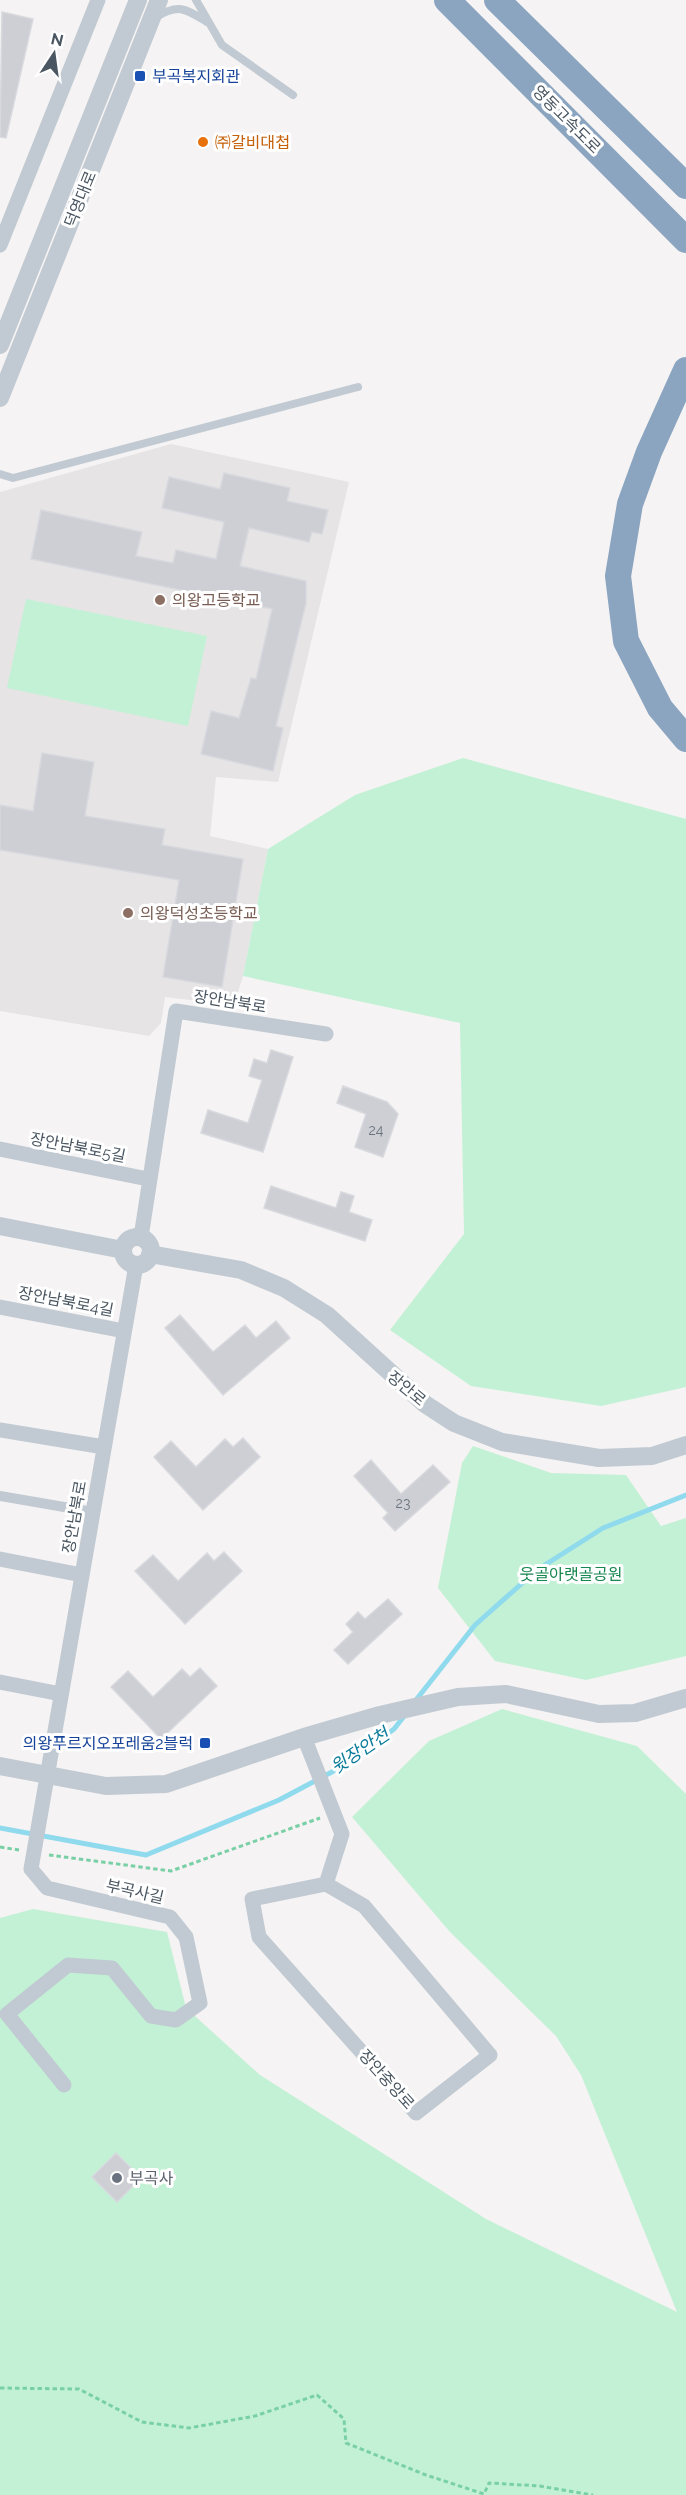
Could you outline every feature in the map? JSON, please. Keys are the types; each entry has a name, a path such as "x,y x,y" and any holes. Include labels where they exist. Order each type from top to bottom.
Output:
{"highway":[{"name":"영동고속도로","path":"447,0 686,240"},
{"path":"497,0 686,186"},
{"path":"686,370 649,453 630,504 618,576 626,641 660,708 686,738"},
{"path":"686,412 647,506 634,574 641,632 670,695 686,713"}],"street":[{"path":"0,245 3,229 98,0"},
{"name":"덕영대로","path":"0,345 138,0"},
{"name":"덕영대로","path":"0,398 159,0"},
{"name":"장안남북로","path":"141,1237 148,1179 176,1011 326,1034"},
{"name":"장안남북로5길","path":"0,1149 148,1179"},
{"path":"0,1226 123,1250"},
{"path":"141,1237 150,1246 143,1259 129,1262 124,1257 123,1250 126,1242 132,1238 141,1237"},
{"name":"장안남북로","path":"47,1775 124,1331 143,1259"},
{"name":"장안로","path":"143,1259 241,1270 284,1288 327,1315 425,1404 454,1423 502,1442 599,1458 652,1456 686,1445"},
{"name":"장안남북로4길","path":"0,1307 124,1331"},
{"path":"0,1430 104,1447"},
{"path":"0,1496 93,1512"},
{"path":"0,1559 82,1575"},
{"path":"0,1682 61,1694"},
{"path":"0,1766 106,1786 166,1784 304,1737 380,1715 458,1697 506,1694 599,1714 635,1713 686,1698"},
{"path":"304,1737 315,1760 342,1834 326,1884"},
{"path":"35,1848 47,1775"},
{"name":"부곡사길","path":"35,1848 31,1869 47,1888 170,1917 186,1937 200,2003 176,2020 151,2016 112,1968 68,1965 7,2014 64,2085"},
{"name":"장안중앙로","path":"326,1884 364,1906 490,2055 416,2113 259,1937 252,1899 326,1884"}],"lane":[{"path":"196,0 222,45 293,95"},
{"path":"151,21 170,9 187,10 209,22"},
{"path":"0,474 13,478 358,387"}],"path":[{"path":"0,1847 35,1848 171,1871 332,1807"},
{"path":"0,2388 79,2389 142,2422 189,2428 255,2416 317,2395 344,2419 346,2443 426,2475 484,2495 489,2483 540,2486 593,2495"}],"shaded area":[{"path":"171,444 349,482 278,782 216,777 210,836 268,849 243,976 234,1005 165,997 161,1023 149,1036 0,1011 0,492"}],"green space":[{"path":"26,599 207,636 188,726 7,688"},
{"path":"463,758 686,819 686,1387 601,1406 471,1386 390,1330 464,1234 460,1023 243,976 268,849 355,795"},
{"name":"웃골아랫골공원","path":"473,1446 551,1473 626,1475 661,1526 686,1518 686,1656 586,1680 495,1661 438,1588 462,1463"},
{"path":"502,1709 637,1746 686,1794 686,2495 0,2495 0,1918 33,1909 167,1932 186,2008 260,2075 486,2219 677,2312 581,2075 556,2036 450,1932 352,1817 429,1741"}],"building":[{"path":"2,12 33,19 6,138 0,137"},
{"path":"224,473 290,488 287,501 328,510 322,534 312,532 309,542 249,528 240,566 306,581 306,603 276,726 283,728 273,771 201,754 211,711 239,718 251,678 256,679 272,609 31,559 41,510 142,532 136,556 173,563 176,550 216,559 224,522 162,508 169,477 220,489"},
{"path":"42,753 94,762 85,816 165,829 162,845 243,859 222,987 163,977 179,880 0,850 0,805 33,811"},
{"path":"271,1050 293,1057 263,1152 201,1133 208,1110 248,1123 262,1080 249,1076 254,1059 267,1063"},
{"path":"343,1086 387,1102 398,1114 383,1157 355,1147 366,1114 337,1103"},
{"path":"271,1186 336,1208 341,1192 354,1196 349,1212 372,1220 365,1241 264,1208"},
{"path":"180,1315 213,1352 245,1325 256,1338 276,1321 290,1338 223,1395 165,1328"},
{"path":"243,1438 260,1457 203,1510 154,1457 171,1441 196,1467 225,1439 233,1447"},
{"path":"371,1460 401,1494 433,1465 450,1482 395,1531 383,1518 388,1513 354,1476"},
{"path":"224,1552 242,1571 185,1624 135,1571 153,1555 178,1581 207,1553 214,1561"},
{"path":"388,1599 402,1614 348,1664 334,1650 353,1632 346,1624 358,1612 365,1619"},
{"path":"200,1668 217,1686 161,1739 111,1687 128,1671 153,1697 182,1669 190,1677"},
{"name":"부곡사","path":"116,2153 141,2178 117,2202 92,2177"}],"waterway":[{"name":"윗장안천","path":"416,1700 475,1625 537,1570 603,1528 686,1495"},
{"name":"윗장안천","path":"0,1828 146,1855 279,1800 347,1764 394,1729 405,1715"}],"place":[{"name":"부곡복지회관","path":"140,76"},
{"name":"㈜갈비대첩","path":"203,142"},
{"name":"의왕고등학교","path":"160,600"},
{"name":"의왕덕성초등학교","path":"128,913"},
{"name":"의왕푸르지오포레움2블럭","path":"205,1743"},
{"name":"부곡사","path":"117,2178"}]}
